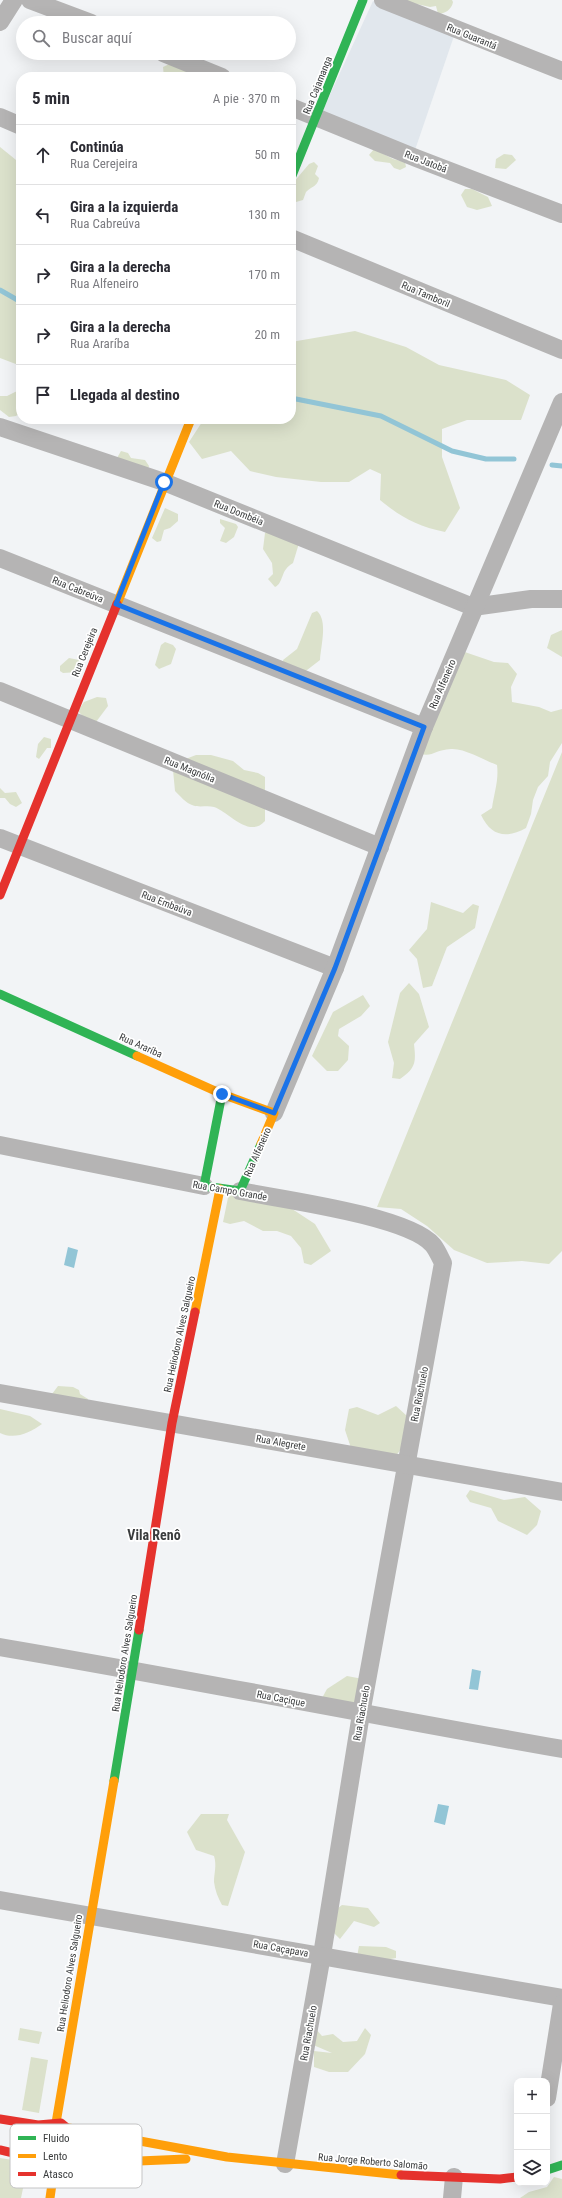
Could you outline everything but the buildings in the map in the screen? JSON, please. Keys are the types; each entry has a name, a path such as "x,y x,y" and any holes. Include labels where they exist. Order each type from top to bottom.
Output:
{"street":[{"path":"0,22 14,0"},
{"path":"30,0 72,16"},
{"name":"Rua Cajamanga","path":"296,166 363,0"},
{"name":"Rua Guarantá","path":"383,0 562,71"},
{"path":"180,60 210,72"},
{"name":"Rua Jatobá","path":"296,109 562,214"},
{"path":"0,118 16,124"},
{"name":"Rua Tamboril","path":"296,240 562,350"},
{"name":"Rua Alfeneiro","path":"240,1191 335,968 424,727 562,402"},
{"name":"Rua Cerejeira","path":"0,894 164,482 189,424"},
{"name":"Rua Dombéia","path":"0,427 164,482 474,607"},
{"name":"Rua Cabreúva","path":"0,558 424,727"},
{"path":"474,607 531,599 562,599"},
{"name":"Rua Magnólia","path":"0,691 380,847"},
{"name":"Rua Embaúva","path":"0,838 335,968"},
{"name":"Rua Araríba","path":"0,994 222,1094 274,1113"},
{"name":"Rua Heliodoro Alves Salgueiro","path":"56,2123 133,1669 172,1423 212,1188 222,1094"},
{"name":"Rua Campo Grande","path":"0,1145 212,1188 240,1191 355,1213 408,1228 433,1244 443,1263"},
{"name":"Rua Riachuelo","path":"285,2164 322,1955 361,1714 443,1263"},
{"name":"Rua Alegrete","path":"0,1393 562,1492"},
{"name":"Rua Caçique","path":"0,1647 133,1669 361,1714 562,1749"},
{"name":"Rua Caçapava","path":"0,1900 562,1998"},
{"path":"550,2079 562,2004"},
{"path":"0,2119 32,2124"},
{"name":"Rua Jorge Roberto Salomão","path":"142,2141 227,2157 285,2164 426,2177 500,2179 514,2177"},
{"path":"0,2150 10,2152"},
{"name":"Rua Jorge Roberto Salomão","path":"142,2161 227,2157"},
{"path":"550,2169 562,2165"},
{"path":"452,2198 454,2177"},
{"path":"50,2198 51,2188"}],"shaded area":[{"path":"373,1 454,36 415,150 322,112"}],"green space":[{"path":"399,0 452,0 453,2 448,11 438,14 436,6 430,7"},
{"path":"178,60 182,60 202,72 164,72 163,67"},
{"path":"0,147 16,160 16,364 0,358"},
{"path":"374,149 393,159 405,162 406,167 400,170 394,168 390,163 375,161 369,155"},
{"path":"504,154 512,155 516,160 506,169 495,168 496,159"},
{"path":"314,162 318,166 315,174 319,178 318,181 316,185 306,192 303,200 296,202 296,179 309,164"},
{"path":"465,189 472,189 488,197 492,206 477,210 467,207 461,195"},
{"path":"355,331 406,347 439,365 506,380 530,395 521,420 467,420 442,429 442,457 460,508 445,532 418,524 396,512 380,500 381,474 370,469 349,482 321,482 276,477 250,471 231,451 202,459 189,442 201,424 296,424 296,341"},
{"path":"16,392 16,416 9,417 0,410 0,396 7,396"},
{"path":"121,451 128,453 131,458 145,460 149,466 148,470 117,458"},
{"path":"165,508 178,514 178,521 170,528 164,530 161,541 157,542 152,538"},
{"path":"220,519 236,524 238,527 234,537 226,543 220,541 225,528 220,523"},
{"path":"271,529 300,540 293,563 286,569 280,583 275,587 268,579 273,574 272,563 263,549 265,533"},
{"path":"317,611 320,615 323,627 320,660 298,677 284,667 283,660 297,649 312,613"},
{"path":"562,630 562,657 547,648 551,635"},
{"path":"165,642 173,645 176,649 171,664 159,669 155,665 161,645"},
{"path":"453,648 494,662 508,663 517,674 511,687 512,702 539,707 551,712 562,709 562,743 550,762 548,776 538,787 526,828 512,834 500,834 494,831 489,827 481,815 492,808 497,781 497,765 468,752 456,749 445,750 429,755 419,754 412,751"},
{"path":"69,658 79,660 81,667 78,672 63,673 60,671 60,666"},
{"path":"97,697 106,698 108,706 96,722 89,723 78,711 84,702"},
{"path":"44,737 51,739 51,748 47,748 39,759 36,757 38,744"},
{"path":"562,752 562,1251 549,1264 522,1261 487,1263 454,1250 427,1226 401,1209 377,1207"},
{"path":"196,755 211,755 233,761 244,770 258,773 265,777 265,821 259,826 246,826 214,807 195,806 188,803 181,797 175,791 173,770 183,760"},
{"path":"0,788 5,793 16,792 22,803 16,807 10,804 5,798 0,798"},
{"path":"431,902 463,913 473,904 479,906 475,928 447,947 432,986 423,988 417,959 409,950 427,929"},
{"path":"409,983 419,994 429,1027 414,1044 415,1060 412,1068 400,1079 392,1078 394,1063 388,1042 400,993"},
{"path":"363,995 370,1006 361,1016 339,1029 338,1036 349,1046 348,1060 338,1071 327,1071 312,1056 333,1012"},
{"path":"229,1193 277,1199 315,1224 331,1251 311,1265 304,1263 301,1248 291,1236 277,1231 263,1231 244,1221 230,1224 223,1222"},
{"path":"58,1386 73,1387 79,1390 80,1394 88,1399 87,1408 49,1398"},
{"path":"396,1406 407,1416 410,1437 392,1461 352,1451 345,1430 349,1409 357,1407 378,1415"},
{"path":"0,1409 30,1416 42,1424 27,1433 16,1436 5,1435 0,1433"},
{"path":"470,1490 504,1500 525,1497 541,1511 537,1525 527,1535 498,1521 491,1508 470,1502 466,1496"},
{"path":"347,1676 363,1679 365,1698 344,1709 322,1698 327,1689"},
{"path":"201,1814 229,1814 227,1820 245,1852 228,1906 222,1905 216,1891 214,1882 214,1856 196,1850 187,1832"},
{"path":"342,1905 368,1908 380,1923 374,1927 354,1921 340,1939 331,1930 330,1914"},
{"path":"359,1946 386,1947 396,1951 396,1958 365,1964 357,1957"},
{"path":"20,2028 42,2032 39,2044 18,2040"},
{"path":"315,2028 322,2036 333,2034 343,2042 357,2041 365,2028 371,2035 365,2054 348,2072 329,2072 314,2067 314,2051 332,2053 311,2044"},
{"path":"31,2057 48,2060 39,2113 22,2110"},
{"path":"0,2158 10,2160 10,2188 23,2188 21,2198 0,2198"},
{"path":"554,2177 562,2179 562,2198 520,2198 529,2192 550,2186 550,2183"}],"water":[{"path":"68,1247 78,1250 74,1268 64,1265"},
{"path":"472,1669 481,1671 478,1690 469,1689"},
{"path":"438,1804 449,1806 445,1825 434,1822"}],"waterway":[{"path":"0,290 16,299"},
{"path":"296,399 381,416 452,451 486,459 514,459"},
{"path":"552,465 562,466"}],"traffic: fast":[{"path":"296,166 363,0"},
{"path":"0,994 137,1056"},
{"path":"222,1094 204,1186 240,1191 261,1144"},
{"path":"114,1781 139,1630"},
{"path":"550,2169 562,2165"}],"traffic: slow":[{"path":"117,604 189,424"},
{"path":"137,1056 222,1094 274,1113 261,1144"},
{"path":"195,1312 220,1189"},
{"path":"56,2123 114,1781"},
{"path":"142,2141 227,2157 401,2175"},
{"path":"142,2161 186,2159"},
{"path":"50,2198 51,2188"}],"traffic: jam":[{"path":"0,895 117,604"},
{"path":"139,1630 172,1423 195,1312"},
{"path":"0,2119 32,2124"},
{"path":"50,2124 62,2124"},
{"path":"0,2150 10,2152"},
{"path":"401,2175 500,2179 514,2177"}],"district":[{"name":"Vila Renô","path":"154,1535"}],"route":[{"path":"164,482 116,604 424,727 335,968 274,1113 222,1094"}]}
